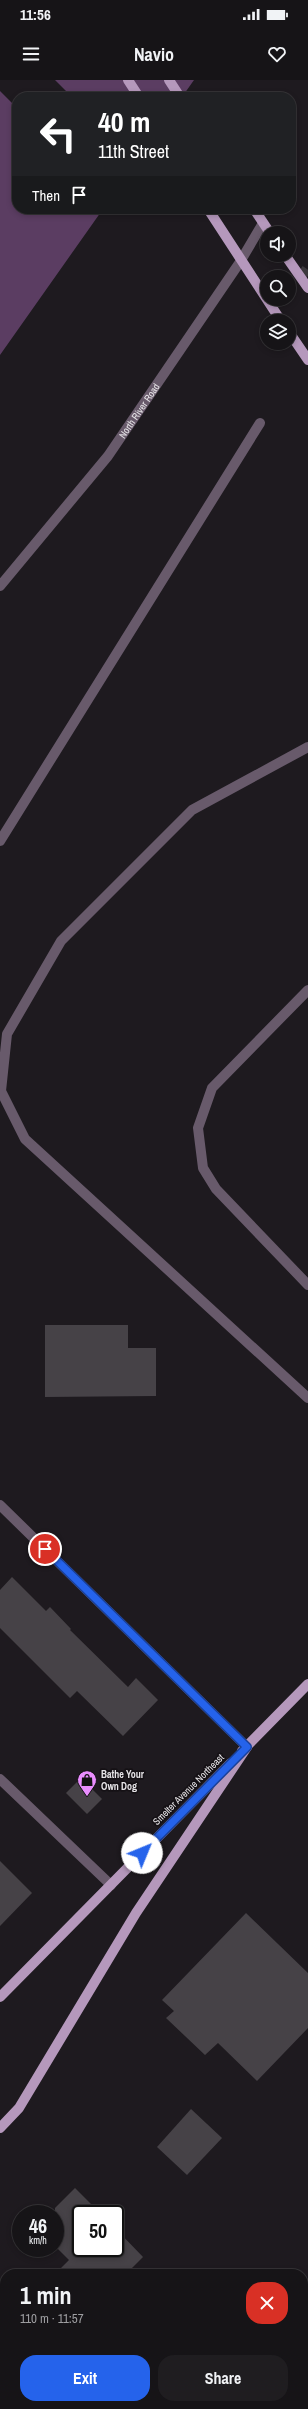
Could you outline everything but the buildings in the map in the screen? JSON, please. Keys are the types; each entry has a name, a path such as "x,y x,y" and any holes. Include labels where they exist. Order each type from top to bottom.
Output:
{"main road":[{"path":"128,80 136,92"},
{"path":"169,80 177,92"},
{"path":"211,214 240,262 276,314"},
{"path":"257,214 263,224"},
{"path":"290,262 308,288"},
{"path":"296,342 308,360"},
{"name":"Smelter Avenue Northeast","path":"0,1997 308,1684"},
{"path":"0,2128 19,2108 136,1913 247,1747"}],"street":[{"name":"North River Road","path":"0,586 108,456 240,262 263,224"},
{"path":"0,841 260,423"},
{"path":"308,747 192,810 61,941 7,1034 1,1091 25,1140 308,1398"},
{"path":"308,990 212,1088 198,1128 203,1168 216,1188 308,1285"},
{"path":"0,1505 247,1747"},
{"path":"0,1779 111,1885"}],"shaded area":[{"path":"0,80 194,80 186,92 12,92 12,214 99,214 0,355"}],"pier":[{"path":"0,80 55,80 67,92 12,92 12,103 0,91"}],"tunnel":[{"path":"301,277 308,267"}],"place":[{"name":"Bathe Your Own Dog","path":"87,1797"}],"route":[{"path":"45,1549 247,1747 142,1853"}]}
